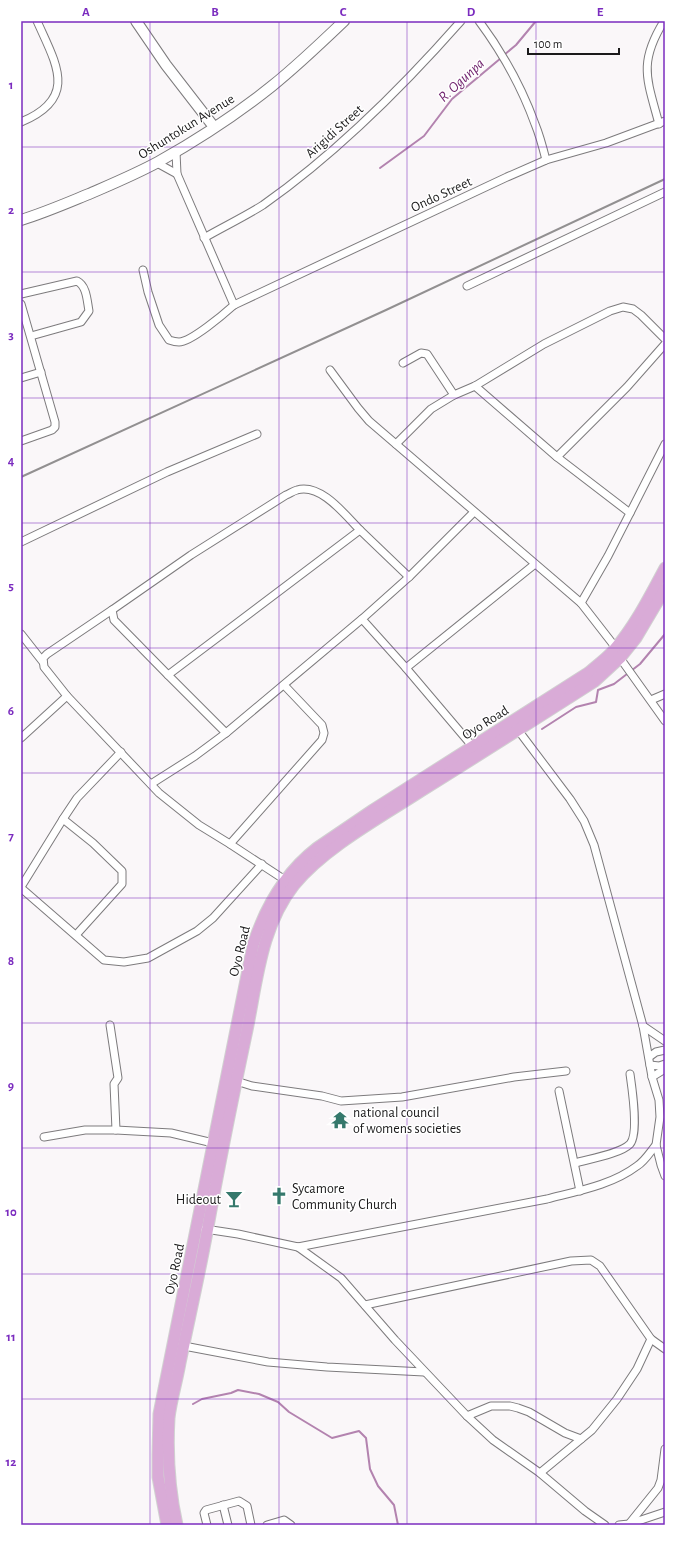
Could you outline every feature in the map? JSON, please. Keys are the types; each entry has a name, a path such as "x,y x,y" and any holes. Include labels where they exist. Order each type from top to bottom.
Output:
{"main road":[{"path":"136,21 166,65 214,127"},
{"name":"Oshuntokun Avenue","path":"21,220 65,204 157,163 176,152 272,86 313,51 344,21"},
{"name":"Oyo Road","path":"177,1525 172,1500 168,1461 170,1415 184,1346 203,1228 213,1143 253,945 266,913 285,880 305,858 317,848 373,810 588,673 616,648 643,608 665,568"},
{"name":"Oyo Road","path":"167,1525 158,1477 159,1414 203,1228 264,947 275,915 293,886 324,855 358,831 595,681 620,658 636,638 665,589"}],"street":[{"path":"21,122 32,117 46,107 55,96 59,80 58,68 37,21"},
{"name":"Arigidi Street","path":"204,238 261,206 307,172 366,121 420,68 461,21"},
{"path":"479,21 492,38 507,65 535,124 546,160"},
{"path":"662,123 648,81 646,65 654,37 664,21"},
{"name":"Ondo Street","path":"143,270 148,292 159,325 169,340 179,342 190,338 223,315 234,305 546,160 606,143 662,123"},
{"path":"176,152 176,174 234,305"},
{"path":"157,163 176,174"},
{"path":"467,286 665,192"},
{"path":"21,294 77,281 82,284 90,311 81,322 31,336"},
{"path":"21,305 55,422 55,427 52,430 21,441"},
{"path":"396,444 431,410 454,395 475,386 544,344 610,312 623,307 633,309 665,339"},
{"path":"557,457 627,387 665,344"},
{"path":"402,363 421,353 427,354 454,395"},
{"path":"330,370 369,421 581,603 616,648"},
{"path":"21,378 41,372"},
{"path":"475,386 557,457 630,513"},
{"path":"21,542 167,472 257,434"},
{"path":"581,603 608,556 665,444"},
{"path":"43,662 43,658 47,654 191,556 286,495 298,490 315,490 323,494 409,577"},
{"path":"151,784 195,756 226,733 284,685 409,577 474,512"},
{"path":"168,675 360,530"},
{"path":"406,668 535,564"},
{"path":"112,610 114,620 226,733"},
{"path":"362,619 473,747"},
{"path":"21,634 67,696 168,802 199,825 285,880"},
{"path":"620,658 665,721"},
{"path":"230,844 322,740 324,733 322,725 284,685"},
{"path":"651,700 665,694"},
{"path":"21,738 67,696"},
{"path":"518,730 570,799 584,821 594,845 642,1026 652,1077 659,1100 660,1117 656,1145 665,1176"},
{"path":"121,752 77,798 62,819 21,888 104,960 124,962 148,958 197,931 213,918 262,864"},
{"path":"62,819 93,843 122,871 123,875 122,884 76,935"},
{"path":"110,1025 118,1078 114,1084 116,1130"},
{"path":"642,1026 665,1041"},
{"path":"649,1061 656,1052 665,1050"},
{"path":"649,1061 659,1066 665,1064"},
{"path":"652,1077 665,1069"},
{"path":"236,1081 252,1086 322,1096 342,1101 402,1097 514,1077 566,1071"},
{"path":"575,1163 616,1151 630,1144 635,1131 630,1074"},
{"path":"559,1090 580,1190"},
{"path":"44,1137 85,1130 116,1130 171,1133 213,1143"},
{"path":"203,1228 298,1247 547,1199 580,1190 618,1179 639,1165 656,1145"},
{"path":"298,1247 341,1278 424,1372 493,1440 540,1473 585,1511 605,1525"},
{"path":"365,1305 571,1261 591,1260 600,1266 651,1339 665,1349"},
{"path":"540,1473 592,1430 617,1399 636,1369 651,1339"},
{"path":"184,1346 268,1362 327,1367 424,1372"},
{"path":"467,1416 491,1406 514,1407 529,1412 565,1433 581,1439"},
{"path":"630,1524 658,1488 661,1480 665,1449"},
{"path":"206,1525 204,1514 206,1510 223,1504 239,1501 247,1506 251,1525"},
{"path":"223,1504 228,1525"},
{"path":"645,1505 645,1519"},
{"path":"619,1525 630,1524 665,1512"},
{"path":"267,1525 284,1520 291,1525"}],"waterway":[{"name":"R. Ogunpa","path":"504,55 516,45 536,21"},
{"name":"R. Ogunpa","path":"380,168 424,136 452,99 501,58"},
{"path":"542,729 576,707 596,702 598,690 614,684 640,664 665,634"},
{"path":"193,1404 202,1399 231,1393 238,1390 259,1394 278,1402 289,1412 332,1438 359,1431 366,1438 370,1469 378,1486 394,1505 398,1525"}],"railway":[{"path":"21,477 386,310 665,179"}],"place":[{"name":"national council of womens societies","path":"340,1120"},
{"name":"Sycamore Community Church","path":"279,1196"},
{"name":"Hideout","path":"234,1199"}]}
